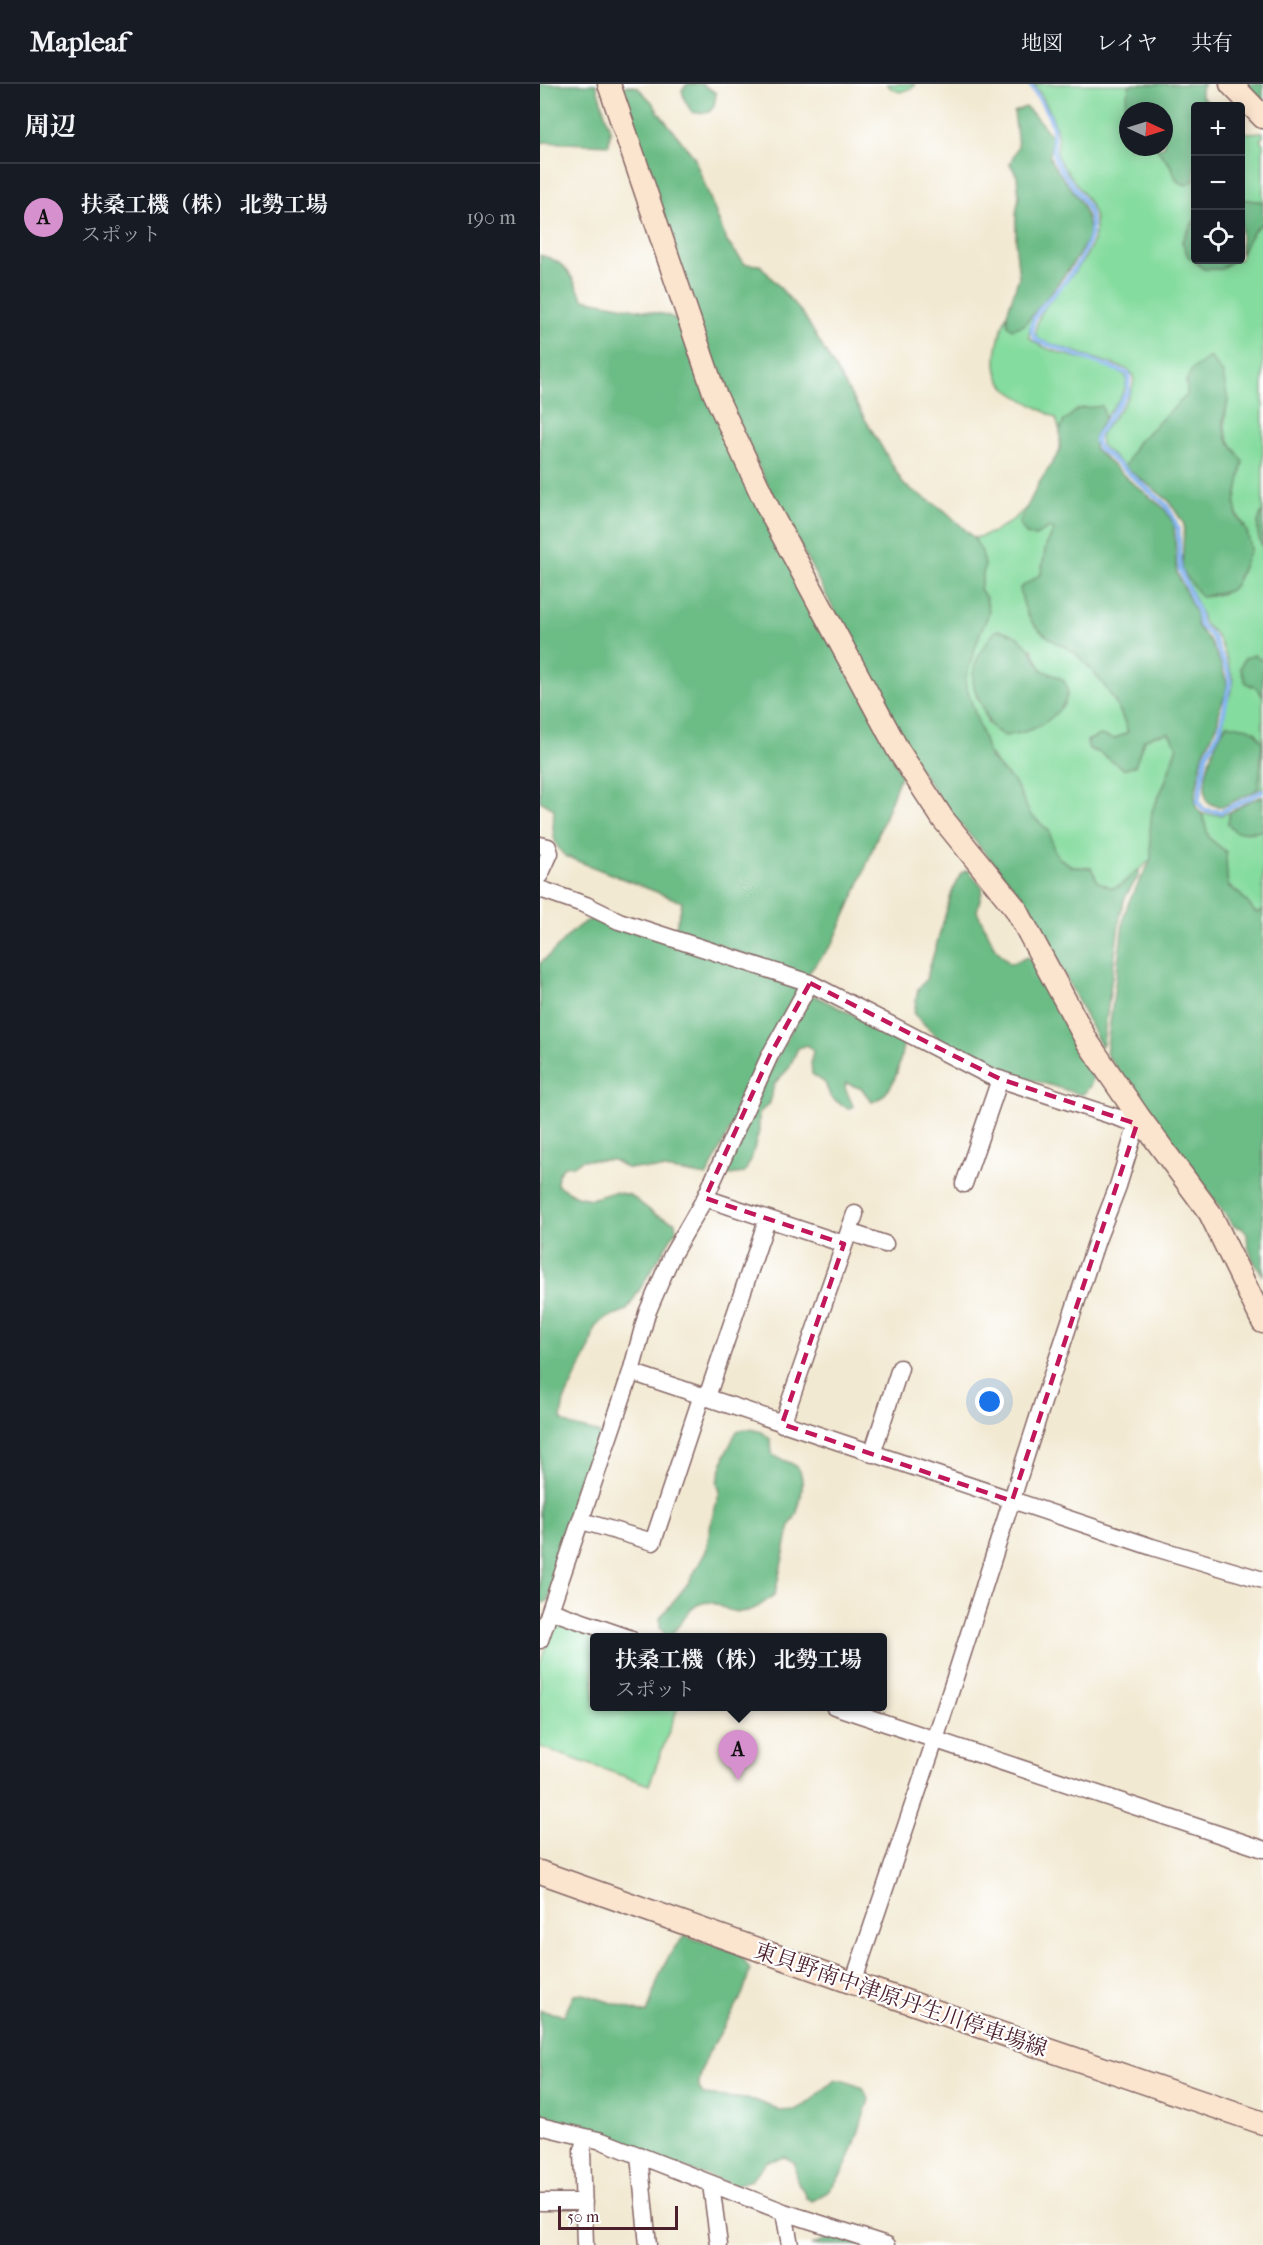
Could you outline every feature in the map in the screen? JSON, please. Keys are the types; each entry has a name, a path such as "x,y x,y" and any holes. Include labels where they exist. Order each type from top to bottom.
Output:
{"street":[{"path":"609,84 714,392 769,510 898,750 943,819 1016,909 1087,1041 1138,1121 1210,1213 1263,1322"},
{"path":"1231,84 1263,117"},
{"path":"540,845 548,847 550,853 540,875"},
{"path":"540,889 586,905 619,921 810,983 990,1076 1138,1121"},
{"path":"540,1640 631,1372 647,1313 672,1255 705,1198 770,1055 810,983"},
{"path":"964,1184 1000,1079"},
{"path":"853,1983 935,1740 1043,1402 1138,1121"},
{"path":"705,1198 767,1220 846,1238 885,1244"},
{"path":"782,1424 855,1214"},
{"path":"582,1521 653,1542 767,1220"},
{"path":"872,1454 900,1368"},
{"path":"631,1372 1012,1501 1263,1580"},
{"path":"546,1617 610,1633"},
{"path":"846,1711 1263,1849"},
{"name":"東貝野南中津原丹生川停車場線","path":"540,1872 853,1983 1263,2123"},
{"path":"540,2126 586,2137 639,2155 784,2212 887,2245"},
{"path":"585,2245 582,2150 586,2137"},
{"path":"639,2155 648,2245"},
{"path":"711,2184 719,2245"},
{"path":"540,2202 584,2202"},
{"path":"784,2212 790,2245"}],"highlighted area":[{"path":"810,983 1000,1079 1137,1124 1012,1501 782,1424 844,1244 705,1198 770,1055"}],"green space":[{"path":"540,84 596,84 610,130 609,145 543,142 540,145"},
{"path":"687,84 702,84 716,93 713,108 710,111 692,112 685,101 682,90"},
{"path":"887,84 915,84 914,87 900,92"},
{"path":"1034,84 1130,84 1127,102 1119,102 1119,156 1163,156 1171,166 1177,181 1186,185 1191,182 1191,226 1182,241 1191,258 1191,264 1198,264 1204,269 1221,269 1228,264 1245,264 1245,244 1255,229 1263,223 1263,510 1258,528 1263,547 1263,662 1255,655 1246,683 1257,688 1263,696 1263,788 1254,792 1259,786 1262,742 1226,725 1221,736 1233,680 1221,644 1203,622 1182,570 1201,597 1228,591 1237,581 1244,564 1248,538 1235,507 1236,490 1243,461 1226,433 1225,420 1228,401 1186,381 1188,395 1137,443 1125,467 1101,445 1100,436 1132,389 1134,381 1132,374 1126,369 1040,340 1036,336 1037,322 1044,309 1087,255 1093,238 1095,220 1087,200 1059,160 1055,124"},
{"path":"1130,84 1204,84 1201,96 1207,102 1191,102 1191,182 1186,185 1177,181 1171,166 1163,156 1173,156 1173,102 1126,102"},
{"path":"1243,84 1263,84 1263,104"},
{"path":"627,85 637,87 652,102 694,157 727,242 745,264 760,265 803,314 904,485 944,510 974,538 982,552 985,565 980,589 986,598 989,613 980,633 965,683 990,758 1015,783 1030,814 1049,831 1054,851 1059,858 1073,867 1091,868 1098,882 1112,888 1120,886 1139,870 1139,875 1125,897 1120,917 1101,1046 1028,903 949,811 915,763 759,468 721,385 620,90"},
{"path":"1025,107 1050,134 1051,160 1081,202 1089,233 1085,245 1070,268 1024,325 1012,329 1008,325 1007,313 1019,277 1016,214 1019,197 1017,176 1010,164 1018,146 1014,112"},
{"path":"1245,132 1263,132 1263,137 1260,139 1263,144 1263,202 1245,200"},
{"path":"1245,200 1263,202 1263,223 1253,232 1245,246"},
{"path":"1191,226 1191,258 1188,256 1182,241"},
{"path":"540,255 557,262 568,271 583,299 667,315 679,321 901,774 860,882 833,943 806,976 676,932 682,902 565,856 555,840 554,809 540,801"},
{"path":"1198,264 1228,264 1221,269 1204,269"},
{"path":"1034,312 1029,337 1037,344 1103,365 1126,376 1123,393 1105,418 1102,406 1064,421 1060,431 1056,418 1012,393 1001,381 997,372 996,352 1007,313 1008,325 1024,325"},
{"path":"1210,357 1223,374 1228,401 1223,422 1227,439 1243,461 1235,504 1237,516 1247,532 1251,548 1235,585 1229,591 1201,597 1182,570 1184,524 1169,501 1125,467 1137,443 1187,395 1187,381 1191,372"},
{"path":"1102,406 1105,418 1095,435 1094,448 1165,509 1174,524 1177,573 1196,614 1197,626 1210,641 1227,683 1217,726 1203,754 1195,796 1196,807 1202,814 1209,838 1226,852 1229,887 1241,895 1256,913 1263,910 1263,1275 1253,1260 1247,1234 1242,1228 1234,1226 1106,1054 1124,916 1129,901 1151,860 1152,811 1165,783 1177,746 1169,733 1155,735 1144,740 1135,766 1124,769 1100,753 1089,749 1087,741 1100,735 1114,739 1128,732 1120,711 1108,690 1093,672 1073,651 1041,632 1027,614 1020,588 1041,574 1046,546 1054,530 1050,528 1035,536 1026,534 1019,523 1039,483 1060,451 1060,431 1064,421 1078,409"},
{"path":"1027,507 1019,523 1035,536 1050,528 1054,530 1046,546 1041,574 1020,588 1027,614 1042,632 1073,651 1093,672 1108,690 1120,711 1128,732 1114,739 1100,735 1087,741 1089,749 1100,753 1124,769 1140,751 1144,740 1155,735 1169,733 1177,746 1165,783 1152,811 1151,860 1119,886 1112,888 1098,882 1091,868 1073,867 1059,858 1054,851 1049,831 1030,814 1015,783 999,768 987,750 965,683 980,633 989,613 986,598 980,589 983,563 974,538 996,530","holes":["1032,649 1042,670 1062,679 1065,704 1038,727 988,724 982,705 976,696"]},
{"path":"1263,510 1263,547 1258,529"},
{"path":"997,630 1020,639 1030,649 1042,670 1063,680 1067,687 1065,701 1049,720 1022,733 1005,736 990,725 973,685 977,660 988,640"},
{"path":"1255,655 1263,662 1263,696 1257,688 1246,683 1240,668 1245,658"},
{"path":"1227,724 1255,731 1262,742 1259,786 1254,792 1222,807 1207,801 1205,782 1213,750"},
{"path":"1263,796 1263,831 1236,832 1228,824 1230,812"},
{"path":"1230,812 1228,824 1245,833 1263,831 1263,910 1256,913 1241,895 1229,887 1226,852 1209,838 1202,814 1221,815"},
{"path":"968,870 983,888 977,911 995,948 1010,964 1028,957 1093,1064 1092,1081 1082,1095 993,1068 941,1041 914,1014 918,989 926,980 952,892 961,873"},
{"path":"602,917 800,985 707,1176 665,1169 626,1168 613,1160 582,1160 575,1165 564,1166 558,1174 557,1185 576,1196 591,1199 614,1192 630,1195 656,1215 675,1222 676,1230 627,1310 605,1319 595,1327 590,1347 564,1401 561,1419 571,1426 602,1436 548,1601 540,1604 540,963 576,928 592,919"},
{"path":"811,994 904,1040 892,1085 880,1098 872,1102 862,1089 846,1083 845,1088 853,1106 849,1109 831,1098 825,1083 812,1074 813,1051 808,1045 798,1048 789,1068 774,1084 770,1103 759,1113 759,1131 751,1160 744,1173 730,1175 725,1168 773,1064"},
{"path":"750,1429 762,1432 771,1440 772,1454 797,1467 802,1479 799,1505 790,1525 775,1594 759,1606 742,1612 729,1610 710,1602 697,1605 673,1633 664,1633 660,1628 660,1618 689,1582 706,1551 720,1491 717,1482 725,1455 737,1431"},
{"path":"561,1620 600,1633 590,1633 590,1711 677,1711 649,1785 540,1747 540,1664 553,1624"},
{"path":"685,1936 733,1951 742,1957 750,1970 742,1996 706,2057 699,2081 699,2088 704,2095 755,2100 780,2111 795,2110 808,2103 835,2080 843,2080 863,2088 869,2100 843,2171 825,2193 812,2201 806,2198 796,2180 795,2163 785,2157 766,2162 751,2180 735,2185 540,2119 540,2011 564,2015 574,1995 584,1994 647,2014 666,1962"},
{"path":"827,2239 846,2239 863,2245 811,2245"}],"waterway":[{"path":"1030,84 1052,124 1056,161 1082,198 1091,218 1091,230 1086,248 1077,265 1038,312 1032,327 1033,334 1038,341 1129,374 1128,391 1097,435 1096,441 1098,447 1166,505 1173,517 1178,529 1180,570 1198,612 1200,625 1212,636 1230,682 1220,730 1206,755 1198,802 1204,810 1221,812 1263,791"}],"place":[{"name":"扶桑工機（株） 北勢工場","path":"738,1780"}]}
